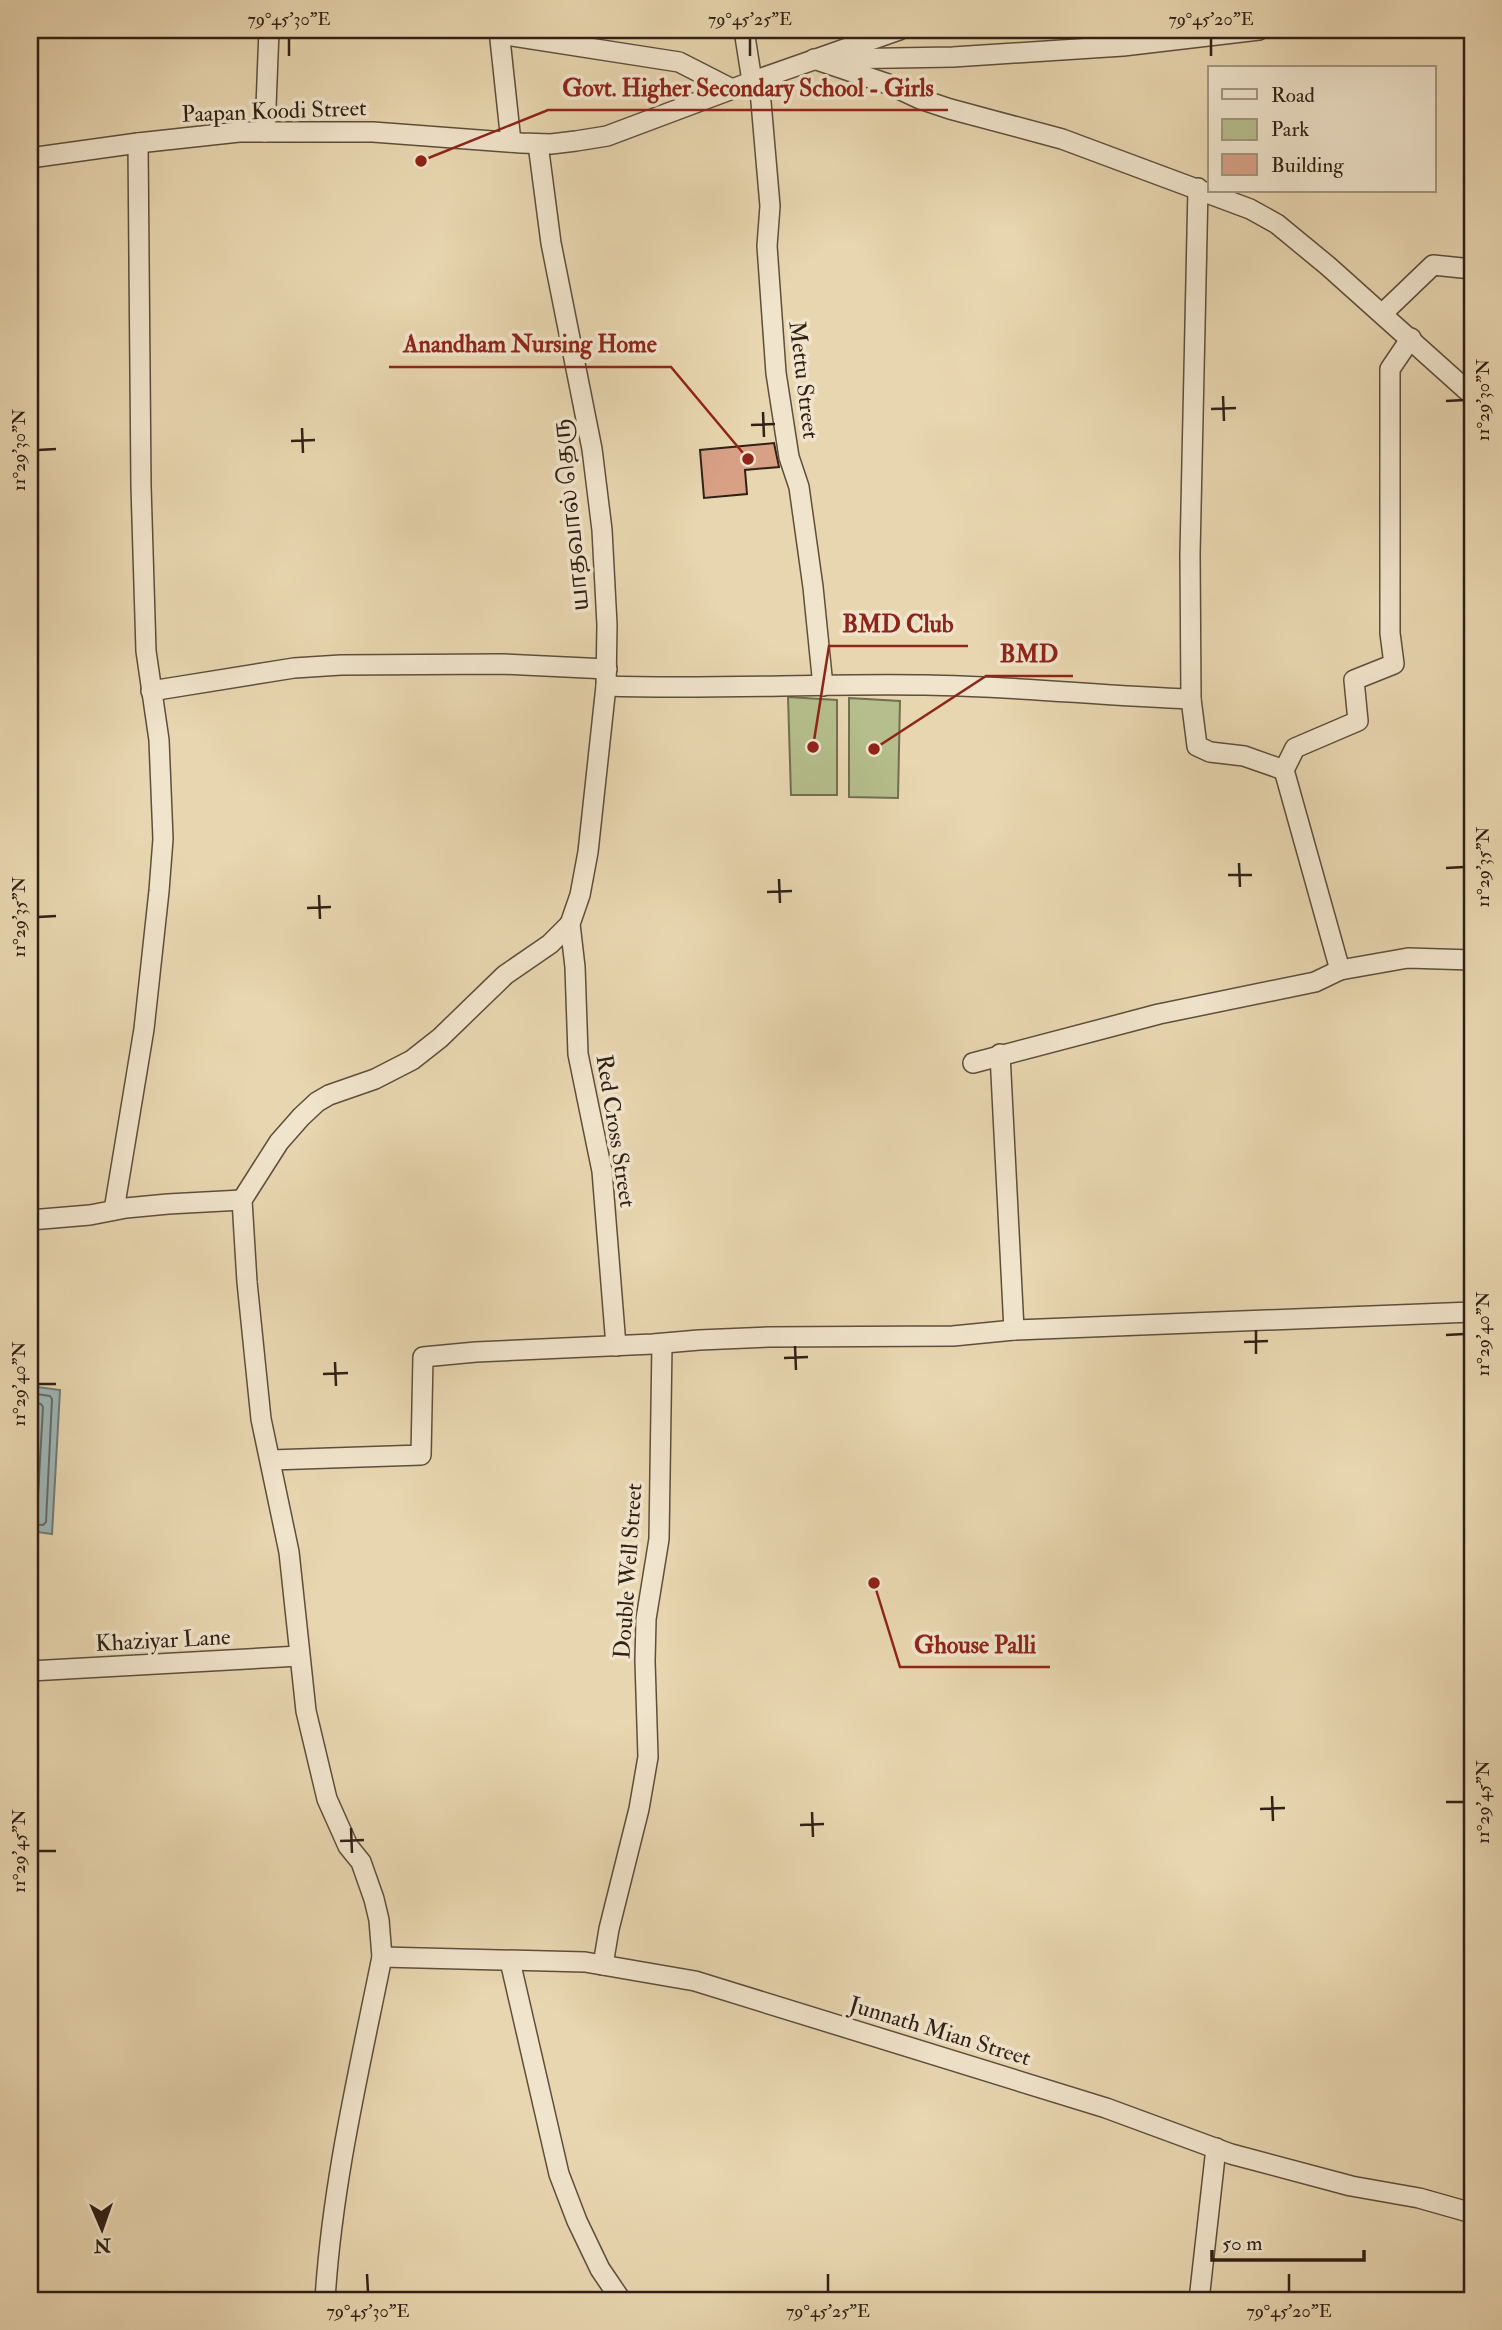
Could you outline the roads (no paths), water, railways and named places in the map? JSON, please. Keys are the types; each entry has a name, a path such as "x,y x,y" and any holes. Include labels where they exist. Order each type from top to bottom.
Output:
{"street":[{"path":"265,132 269,30"},
{"name":"Mettu Street","path":"744,30 756,80 770,206 767,246 776,373 789,457 799,486 815,598 823,685"},
{"name":"Paapan Koodi Street","path":"30,158 239,132 373,132 551,144 607,136 899,30"},
{"path":"814,59 953,57 1123,46 1259,30"},
{"path":"499,32 679,62 732,89"},
{"name":"யாதவால் தெரு","path":"499,32 523,143 551,243 585,408 598,491 607,625 606,678 588,852 580,895 570,925"},
{"path":"814,59 888,84 920,99 1062,139 1250,209 1277,224 1383,313 1472,395"},
{"path":"114,1210 144,1028 163,839 159,740 146,651 138,143"},
{"path":"1198,188 1190,541 1191,699 1197,746 1210,752 1244,756 1284,770"},
{"path":"1383,313 1433,265 1472,269"},
{"path":"1340,970 1284,770 1295,748 1358,721 1354,680 1394,664 1390,633 1391,369 1411,338"},
{"path":"151,691 294,668 502,664 671,688 970,686 1191,699"},
{"path":"325,2300 329,2237 340,2165 382,1957 374,1899 361,1862 348,1846 327,1799 306,1711 289,1552 261,1419 247,1282 242,1200 279,1142 317,1102 339,1091 375,1079 412,1060 440,1038 505,975 550,944 570,925"},
{"name":"Red Cross Street","path":"570,925 575,967 578,1054 602,1171 616,1346"},
{"path":"973,1063 1158,1014 1315,982 1340,970 1408,958 1472,960"},
{"path":"1000,1055 1014,1330"},
{"path":"30,1220 168,1204 242,1200"},
{"path":"271,1460 421,1455 423,1357 769,1337 953,1336 1014,1330 1472,1312"},
{"name":"Double Well Street","path":"603,1965 639,1809 648,1757 646,1619 659,1539 662,1344"},
{"name":"Khaziyar Lane","path":"30,1671 299,1656"},
{"name":"Junnath Mian Street","path":"382,1957 603,1965 695,1980 1106,2108 1216,2148 1351,2186 1419,2198 1472,2213"},
{"path":"510,1961 559,2174 600,2269 621,2300"},
{"path":"1199,2300 1216,2148"}],"water":[{"path":"30,1386 60,1390 52,1534 30,1531"}],"place":[{"name":"Govt. Higher Secondary School - Girls","path":"421,161"},
{"name":"Anandham Nursing Home","path":"748,459"},
{"name":"BMD Club","path":"813,747"},
{"name":"BMD","path":"874,749"},
{"name":"Ghouse Palli","path":"874,1583"}]}
